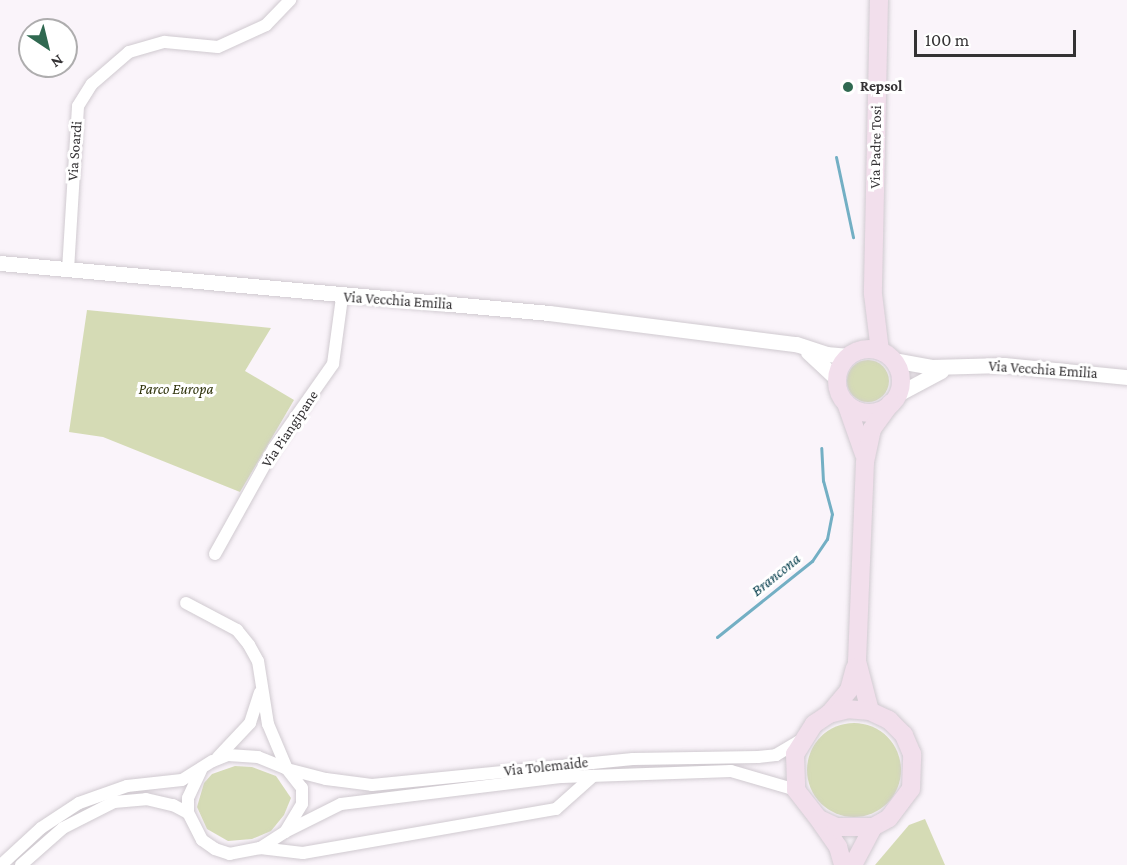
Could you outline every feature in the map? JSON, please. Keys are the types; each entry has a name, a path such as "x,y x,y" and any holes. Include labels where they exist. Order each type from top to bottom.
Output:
{"main road":[{"name":"Via Padre Tosi","path":"873,294 879,0"},
{"path":"837,379 865,334 873,294"},
{"path":"846,403 871,413 895,399 901,380 886,355 873,294"},
{"path":"852,354 886,355"},
{"name":"Via Tolemaide","path":"802,738 829,714 849,690 857,661 865,462 863,442 839,392 837,379"},
{"name":"Via Tolemaide","path":"865,462 872,429 895,399"},
{"name":"Via Tolemaide","path":"857,661 870,711"},
{"path":"819,819 855,830 873,826 902,806 914,772 912,754 904,735 889,720 870,711 849,709 829,714"},
{"path":"802,738 795,754 796,790 838,847 843,865"},
{"path":"853,865 873,826"}],"street":[{"name":"Via Soardi","path":"68,270 78,106 92,84 129,52 165,42 218,47 266,25 290,0"},
{"name":"Via Vecchia Emilia","path":"0,263 342,297 549,313 796,344 826,354 852,354"},
{"name":"Via Piangipane","path":"215,555 274,448 333,364 342,297"},
{"path":"796,344 837,379"},
{"name":"Via Vecchia Emilia","path":"886,355 931,367 1004,365 1127,377"},
{"path":"895,399 929,375 958,365"},
{"name":"Via Tolemaide","path":"186,603 237,630 258,661 268,724 287,769 303,795 296,817 285,832"},
{"path":"1,865 41,828 79,803 127,786 182,780 201,770 250,723 258,704 262,680"},
{"name":"Via Tolemaide","path":"213,760 228,755 251,756 287,769 326,779 372,785 622,760 758,757 792,748 802,738"},
{"path":"21,865 63,828 114,802 146,800 173,805 188,813 190,790 201,770"},
{"name":"Via Tolemaide","path":"188,813 193,828 215,849 230,854 260,848 285,832 341,804 593,775 731,771 796,790"},
{"path":"260,848 303,853 556,809 593,775"}],"green space":[{"name":"Parco Europa","path":"87,310 271,328 245,371 294,400 240,492 103,437 69,432"},
{"path":"868,360 876,361 883,366 888,373 888,389 883,396 876,401 868,402 860,401 853,396 848,389 847,381 848,373 853,366 860,361"},
{"path":"854,723 872,727 887,737 897,752 901,770 897,788 887,803 872,813 854,817 836,813 821,803 811,788 807,770 811,752 821,737 836,727"},
{"path":"235,766 252,767 276,776 291,798 284,815 271,831 252,839 228,841 207,829 197,807 204,783 212,774"},
{"path":"925,819 945,865 875,865 909,825"}],"waterway":[{"name":"Brancona","path":"836,157 853,237"},
{"name":"Brancona","path":"717,637 812,561 827,539 832,514 823,481 821,448"}],"place":[{"name":"Repsol","path":"848,87"}]}
